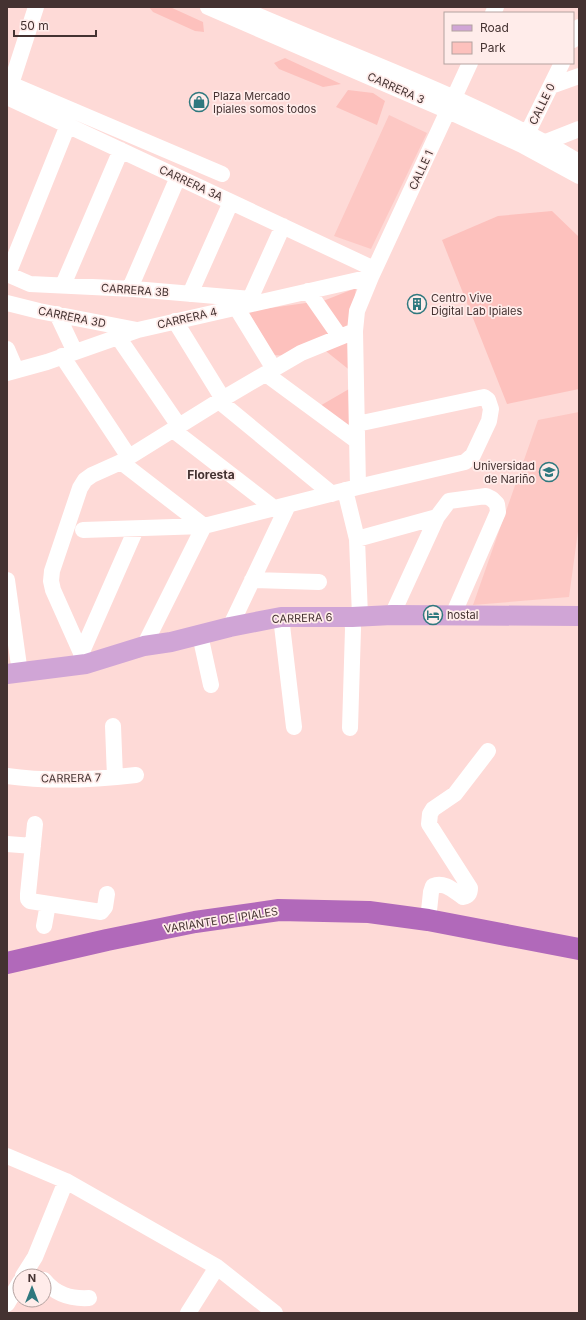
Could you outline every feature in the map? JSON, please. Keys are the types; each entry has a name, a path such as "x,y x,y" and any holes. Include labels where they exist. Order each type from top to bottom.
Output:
{"highway":[{"name":"VARIANTE DE IPIALES","path":"7,963 195,922 279,910 369,912 428,920 579,950"}],"main road":[{"name":"CARRERA 6","path":"14,674 144,646 171,642 230,627 281,617 392,615 579,616"}],"street":[{"path":"36,7 13,78 13,85 222,174"},
{"name":"CARRERA 3","path":"208,7 451,104"},
{"name":"CARRERA 3","path":"238,7 524,139 579,176"},
{"path":"574,38 579,27"},
{"name":"CALLE 1","path":"350,728 353,629 356,616 357,539 345,490 357,441 355,331 357,311 470,64"},
{"name":"CALLE 0","path":"524,139 562,64"},
{"path":"551,86 579,76"},
{"name":"CARRERA 3A","path":"7,97 283,226 373,273"},
{"path":"7,274 68,125"},
{"path":"546,142 579,129"},
{"name":"CARRERA 3","path":"524,139 546,142 579,162"},
{"path":"63,285 121,150"},
{"path":"130,288 178,177"},
{"path":"190,294 231,202"},
{"path":"258,300 283,226"},
{"name":"CARRERA 4","path":"12,372 138,330 236,307 258,300 308,291 373,273"},
{"name":"CARRERA 3B","path":"7,274 30,284 130,288 258,300"},
{"path":"308,291 340,337"},
{"name":"CARRERA 3D","path":"7,303 138,330"},
{"path":"236,307 270,371 357,441"},
{"path":"57,314 68,354 125,459 204,526"},
{"path":"175,321 221,400 345,490"},
{"path":"84,659 53,590 51,581 52,571 80,488 86,480 92,475 125,459 301,353 355,331"},
{"path":"118,337 176,428 281,507"},
{"path":"7,349 12,372"},
{"path":"83,530 204,526 345,490 465,462 473,455 489,421 491,409 488,400 484,397 357,424"},
{"path":"392,615 437,518 449,501 486,496 497,504 498,512 453,615"},
{"path":"230,627 252,580 281,507"},
{"path":"357,539 437,518"},
{"path":"144,646 204,526"},
{"path":"84,659 136,529"},
{"path":"7,580 14,674"},
{"path":"252,580 320,582"},
{"path":"281,617 294,727"},
{"path":"200,634 210,685"},
{"path":"113,726 114,777"},
{"path":"428,920 433,886 441,884 462,897 470,892 470,888 430,824 430,814 433,809 455,794 488,751"},
{"name":"CARRERA 7","path":"7,776 67,780 136,775"},
{"path":"35,824 28,899 34,902 101,912 105,907 106,894"},
{"path":"7,844 33,846"},
{"path":"44,926 48,904"},
{"path":"7,1156 66,1181 217,1267 275,1313"},
{"path":"28,1268 35,1256 66,1181"},
{"path":"35,1256 39,1268"},
{"path":"188,1313 217,1267"},
{"path":"52,1289 69,1297 89,1298"}],"shaded area":[{"path":"389,115 427,133 371,249 334,236"},
{"name":"Universidad de Nariño","path":"579,412 579,524 569,597 473,605 538,420"}],"green space":[{"path":"149,7 170,7 203,22 204,32 195,31 153,12"},
{"path":"285,58 341,84 323,87 279,69 274,63"},
{"path":"348,90 373,93 385,101 377,125 336,107"},
{"path":"552,211 579,237 579,389 507,404 442,240 498,216"},
{"path":"356,288 351,331 342,330 323,301"},
{"path":"313,302 329,335 287,356 274,355 248,311"},
{"path":"351,340 352,372 322,348"},
{"path":"349,389 354,434 318,407"}],"place":[{"name":"Plaza Mercado Ipiales somos todos","path":"199,102"},
{"name":"Centro Vive Digital Lab Ipiales","path":"417,304"},
{"name":"Universidad de Nariño","path":"549,472"},
{"name":"hostal","path":"433,615"}],"district":[{"name":"Floresta","path":"211,475"}]}
